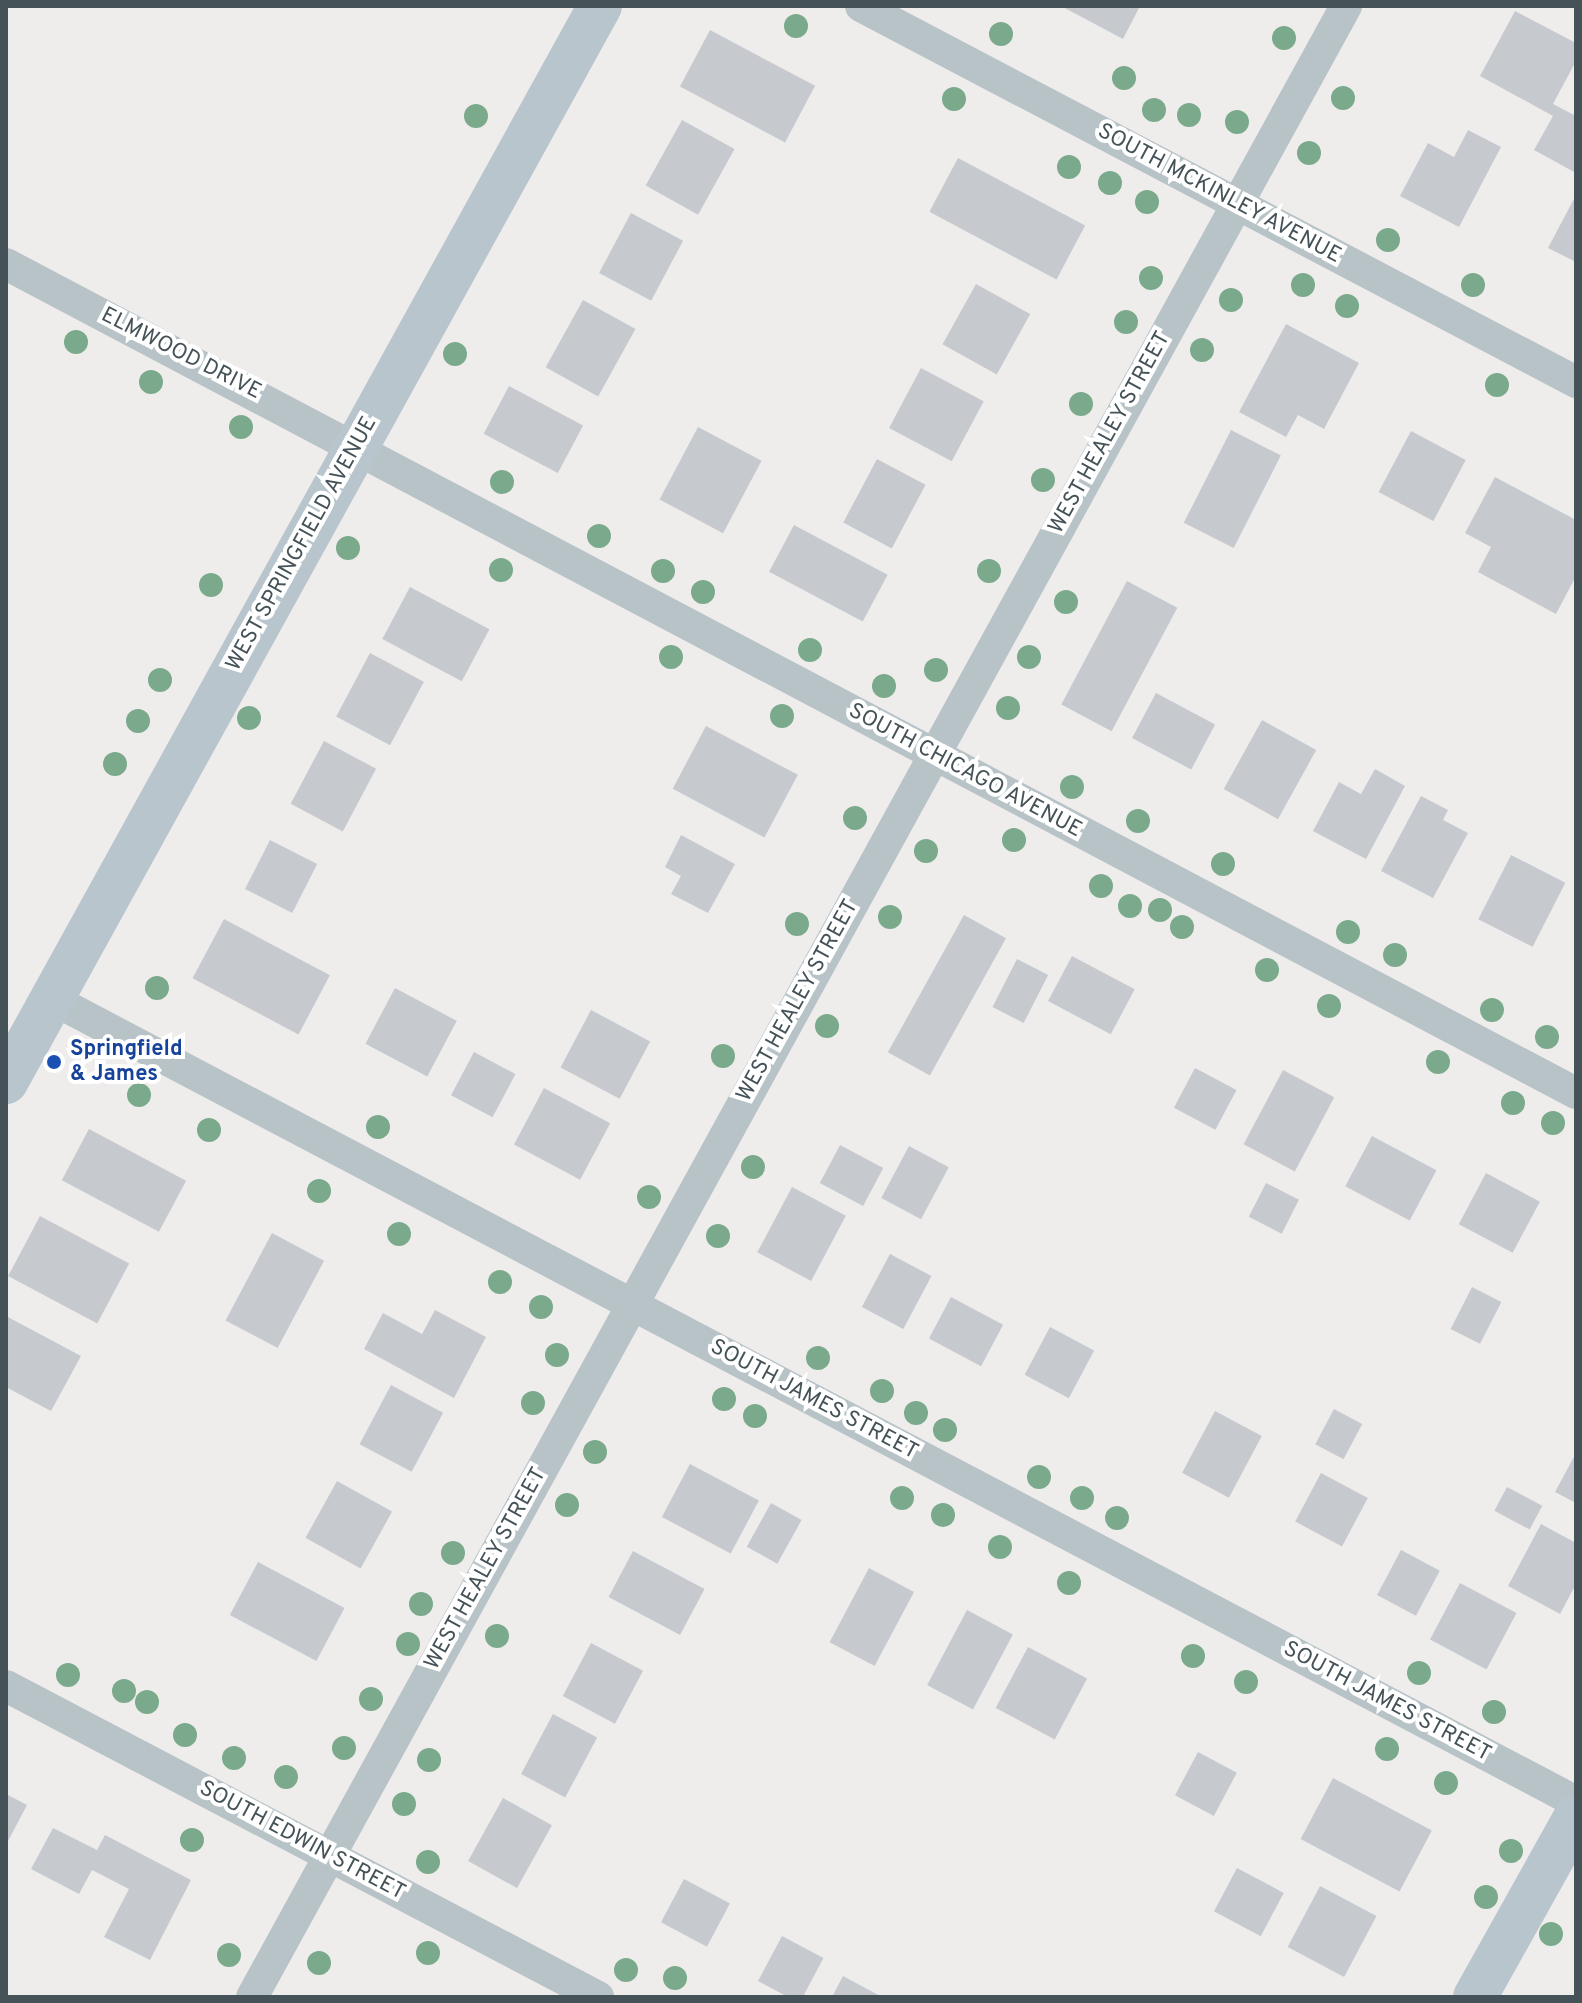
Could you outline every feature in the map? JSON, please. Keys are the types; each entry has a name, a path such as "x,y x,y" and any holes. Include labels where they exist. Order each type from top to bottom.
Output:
{"main road":[{"name":"WEST SPRINGFIELD AVENUE","path":"6,1082 600,6"},
{"path":"1475,1997 1576,1816"}],"street":[{"name":"SOUTH MCKINLEY AVENUE","path":"861,6 1576,382"},
{"name":"WEST HEALEY STREET","path":"252,1997 1346,6"},
{"name":"ELMWOOD DRIVE","path":"6,264 356,445"},
{"name":"SOUTH CHICAGO AVENUE","path":"356,445 1576,1093"},
{"name":"SOUTH JAMES STREET","path":"52,999 1576,1802"},
{"name":"SOUTH EDWIN STREET","path":"6,1686 598,1997"}],"building":[{"path":"1061,6 1140,6 1123,39"},
{"path":"1515,11 1576,43 1576,61 1553,104 1576,116 1576,173 1534,150 1553,116 1480,76"},
{"path":"710,30 815,86 785,142 680,87"},
{"path":"682,120 734,149 698,215 646,186"},
{"path":"1468,130 1501,147 1459,227 1400,196 1428,143 1454,157"},
{"path":"958,158 1085,226 1057,279 929,212"},
{"path":"1576,195 1576,262 1548,248"},
{"path":"631,213 683,241 651,301 599,273"},
{"path":"976,284 1030,314 997,374 943,344"},
{"path":"583,300 635,329 598,396 546,367"},
{"path":"1286,324 1359,363 1324,429 1298,415 1286,437 1239,412"},
{"path":"921,368 984,401 952,461 889,428"},
{"path":"509,386 583,425 558,473 484,434"},
{"path":"698,427 762,461 723,533 660,499"},
{"path":"1231,430 1281,455 1234,548 1184,523"},
{"path":"1411,431 1466,460 1433,521 1379,492"},
{"path":"877,459 926,485 892,548 843,523"},
{"path":"1495,477 1576,520 1576,576 1556,614 1478,572 1491,547 1465,533"},
{"path":"794,525 888,575 863,622 769,572"},
{"path":"1127,581 1177,608 1112,731 1061,705"},
{"path":"410,587 489,629 462,681 382,639"},
{"path":"370,653 424,682 390,745 336,717"},
{"path":"1156,693 1215,724 1191,769 1132,738"},
{"path":"1262,720 1316,750 1278,819 1224,789"},
{"path":"706,726 798,775 764,838 673,789"},
{"path":"324,741 376,769 343,831 291,804"},
{"path":"1375,769 1405,786 1366,859 1313,831 1339,782 1361,794"},
{"path":"1421,796 1448,810 1443,820 1468,833 1433,898 1381,871"},
{"path":"681,835 735,864 708,913 671,894 681,876 665,867"},
{"path":"270,840 317,864 292,913 245,889"},
{"path":"1511,855 1565,883 1533,947 1478,919"},
{"path":"964,915 1006,938 930,1076 888,1052"},
{"path":"224,919 330,975 298,1034 193,978"},
{"path":"1072,956 1135,989 1111,1034 1048,1001"},
{"path":"1017,959 1048,975 1024,1023 992,1007"},
{"path":"395,988 457,1021 427,1076 365,1044"},
{"path":"591,1010 650,1041 620,1099 560,1067"},
{"path":"474,1052 515,1074 492,1117 451,1095"},
{"path":"1195,1068 1236,1090 1215,1130 1174,1108"},
{"path":"1283,1070 1334,1097 1295,1171 1244,1144"},
{"path":"544,1088 610,1123 580,1180 514,1145"},
{"path":"89,1129 186,1181 159,1232 62,1180"},
{"path":"1372,1136 1436,1170 1410,1221 1345,1186"},
{"path":"840,1145 883,1168 863,1206 820,1183"},
{"path":"909,1146 949,1167 921,1219 881,1198"},
{"path":"1486,1173 1540,1202 1513,1253 1459,1224"},
{"path":"1266,1183 1299,1200 1282,1234 1249,1217"},
{"path":"792,1187 846,1216 811,1281 757,1252"},
{"path":"40,1216 129,1263 97,1323 8,1276"},
{"path":"272,1233 324,1261 278,1348 226,1320"},
{"path":"890,1254 931,1276 903,1329 862,1307"},
{"path":"1472,1287 1501,1302 1480,1344 1451,1329"},
{"path":"951,1297 1003,1325 981,1366 929,1338"},
{"path":"435,1310 486,1337 454,1398 364,1349 383,1313 422,1334"},
{"path":"6,1316 81,1356 51,1411 6,1387"},
{"path":"1050,1327 1094,1350 1069,1398 1025,1375"},
{"path":"391,1385 443,1413 412,1472 360,1444"},
{"path":"1334,1409 1362,1424 1343,1459 1315,1444"},
{"path":"1215,1411 1262,1436 1229,1498 1182,1473"},
{"path":"1576,1453 1576,1503 1555,1492"},
{"path":"690,1464 759,1501 731,1554 662,1517"},
{"path":"1321,1473 1368,1498 1342,1546 1295,1522"},
{"path":"337,1481 392,1512 361,1568 305,1538"},
{"path":"1507,1487 1542,1506 1530,1530 1494,1511"},
{"path":"771,1503 802,1520 777,1564 747,1547"},
{"path":"1541,1524 1576,1543 1576,1584 1560,1614 1508,1586"},
{"path":"1401,1550 1440,1571 1416,1616 1377,1595"},
{"path":"633,1551 705,1589 680,1635 609,1597"},
{"path":"258,1562 345,1608 316,1661 230,1615"},
{"path":"869,1568 914,1592 875,1666 830,1642"},
{"path":"1460,1583 1517,1613 1486,1670 1430,1640"},
{"path":"967,1610 1013,1634 973,1709 927,1685"},
{"path":"591,1643 643,1671 615,1724 563,1696"},
{"path":"1028,1647 1087,1678 1055,1739 996,1708"},
{"path":"553,1714 597,1737 565,1798 521,1774"},
{"path":"1198,1752 1237,1773 1214,1816 1175,1795"},
{"path":"1333,1778 1432,1831 1399,1892 1301,1839"},
{"path":"6,1794 27,1805 6,1845"},
{"path":"503,1798 552,1825 517,1888 468,1861"},
{"path":"53,1828 97,1850 105,1835 191,1880 150,1960 104,1937 129,1889 92,1870 79,1894 31,1869"},
{"path":"1237,1868 1284,1893 1261,1936 1214,1911"},
{"path":"684,1879 730,1903 707,1947 661,1922"},
{"path":"1320,1886 1377,1916 1344,1977 1288,1947"},
{"path":"782,1936 823,1958 803,1997 788,1997 758,1981"},
{"path":"843,1976 882,1997 832,1997"}],"place":[{"name":"Springfield & James","path":"54,1062"}]}
